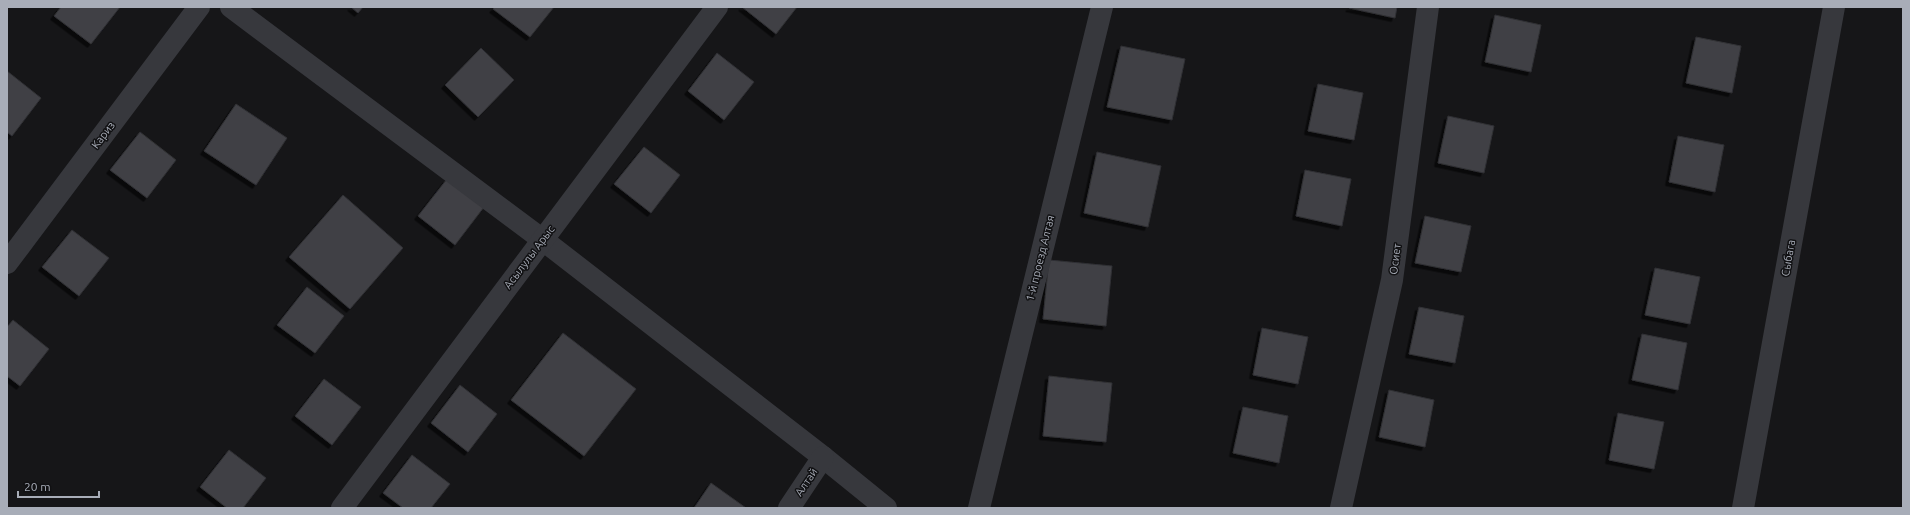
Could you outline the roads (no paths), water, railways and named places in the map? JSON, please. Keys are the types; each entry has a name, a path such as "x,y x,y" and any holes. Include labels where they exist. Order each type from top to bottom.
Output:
{"street":[{"name":"Кариз","path":"7,263 199,7"},
{"path":"231,7 542,240 824,456 886,508"},
{"name":"Асылулы Арыс","path":"342,508 717,7"},
{"name":"1-й проезд Алтая","path":"979,508 1102,7"},
{"name":"Осиет","path":"1341,508 1392,280 1428,7"},
{"name":"Сыбага","path":"1743,508 1834,7"},
{"name":"Алтай","path":"789,508 824,456"}]}
